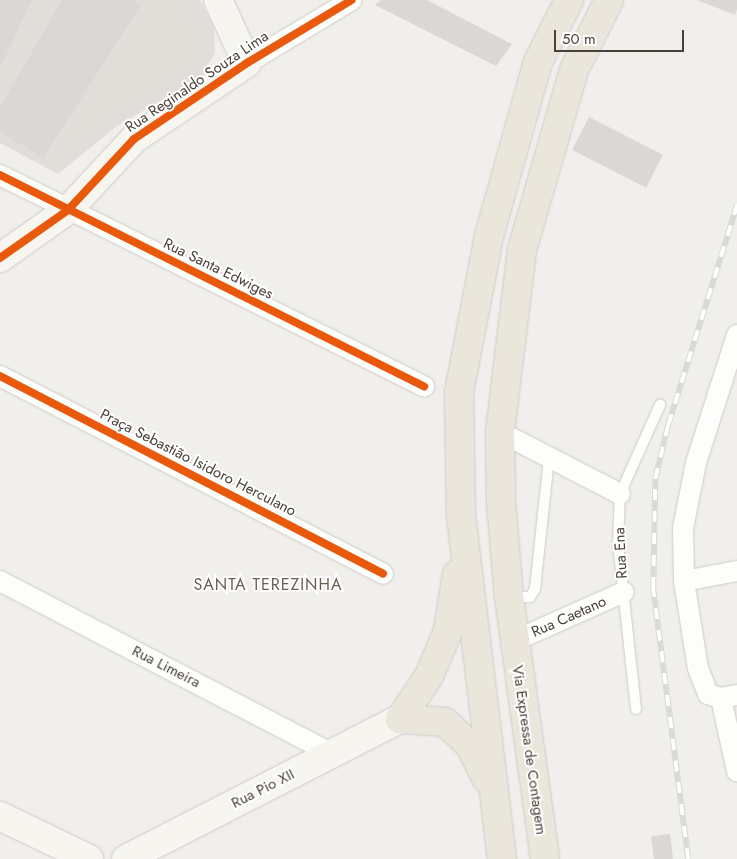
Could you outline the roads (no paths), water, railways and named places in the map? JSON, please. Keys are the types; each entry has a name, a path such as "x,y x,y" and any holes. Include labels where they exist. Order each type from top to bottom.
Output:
{"highway":[{"path":"400,719 429,676 448,631 454,603 461,517 459,392 489,236 538,62 569,0"},
{"name":"Via Expressa de Contagem","path":"545,859 508,597 501,502 500,432 522,250 574,70 609,0"},
{"path":"461,517 498,808 502,859"},
{"path":"400,719 445,722 470,745 498,808"}],"street":[{"name":"Rua Reginaldo Souza Lima","path":"218,0 247,63"},
{"name":"Rua Reginaldo Souza Lima","path":"0,258 68,210 134,139 247,63 352,0"},
{"name":"Rua Santa Edwiges","path":"0,175 424,386"},
{"path":"737,335 696,463 683,528 684,581 698,668 708,694 729,696 737,771"},
{"name":"Praça Sebastião Isidoro Herculano","path":"0,376 383,574"},
{"path":"500,432 620,494"},
{"path":"684,581 737,571"},
{"name":"Rua Limeira","path":"0,581 332,754"},
{"name":"Rua Caetano","path":"514,641 624,592"},
{"name":"Rua Pio XII","path":"126,859 400,719"},
{"path":"0,816 89,859"},
{"path":"0,834 48,859"}],"lane":[{"name":"Rua Ena","path":"636,709 618,542 620,494 660,405"},
{"path":"508,597 530,597 535,589 549,458"}],"railway":[{"path":"688,859 653,588 655,479 668,425 737,205"}],"district":[{"name":"SANTA TEREZINHA","path":"268,585"}]}
